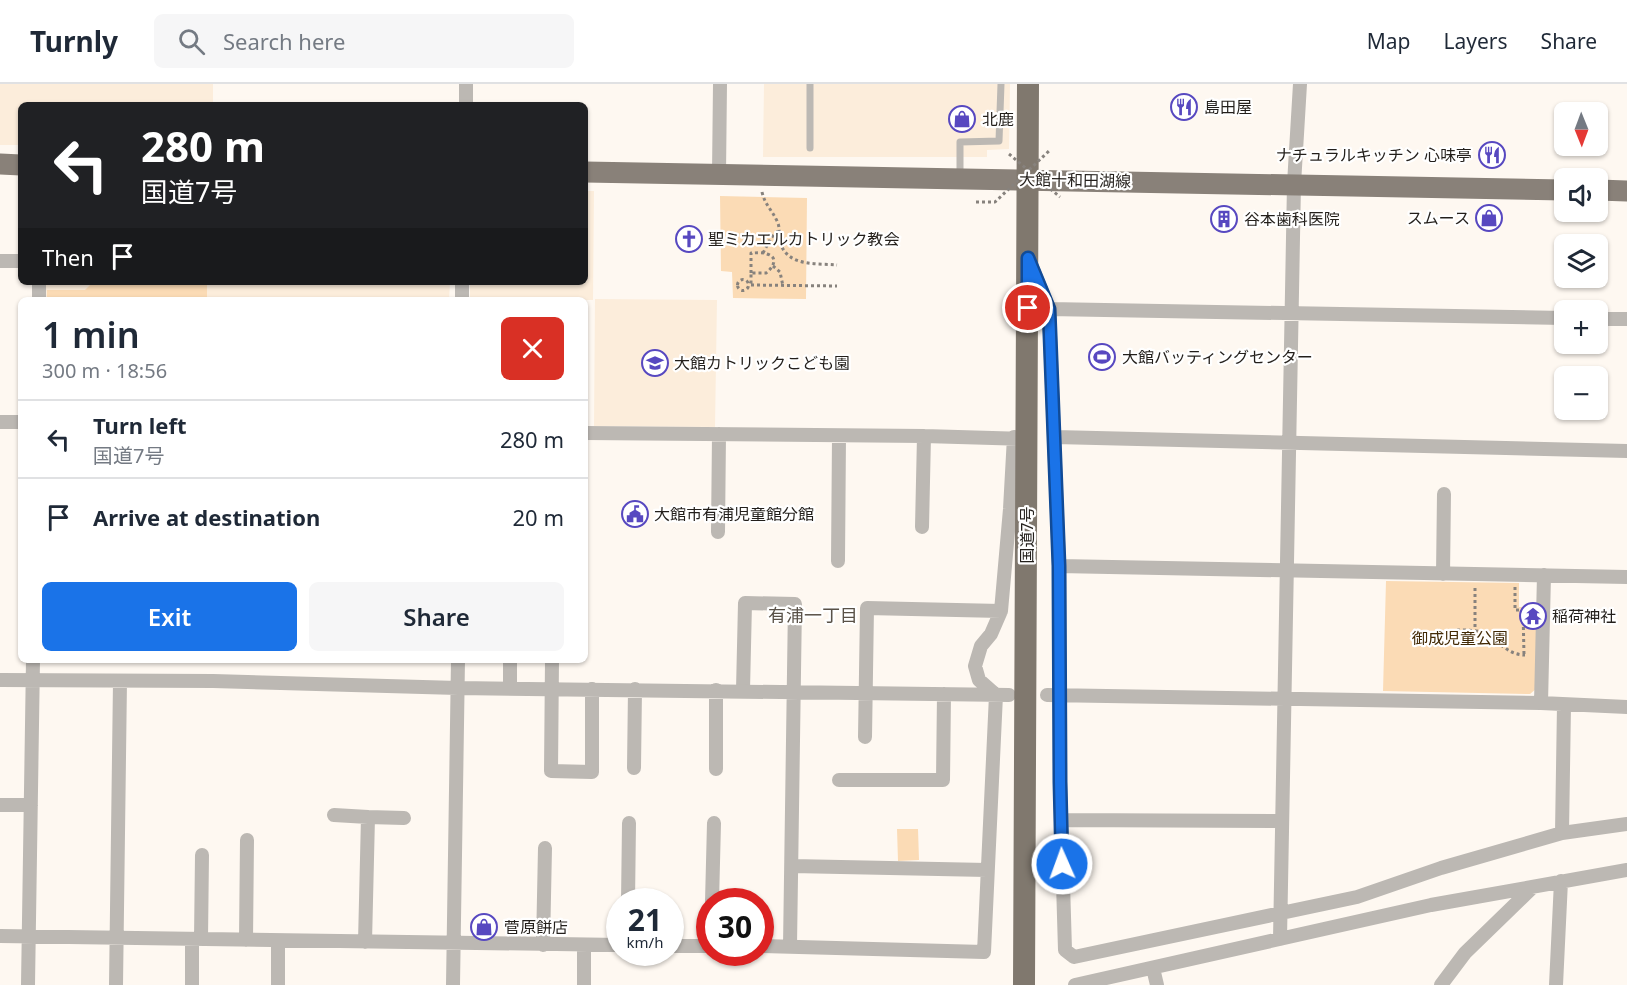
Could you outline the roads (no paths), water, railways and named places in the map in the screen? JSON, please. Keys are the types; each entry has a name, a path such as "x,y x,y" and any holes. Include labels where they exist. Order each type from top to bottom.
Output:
{"highway":[{"name":"国道7号","path":"1024,978 1021,438 1028,258 1028,84"}],"main road":[{"path":"0,164 18,165"},
{"name":"大館十和田湖線","path":"588,172 960,178 1028,175 1554,190"},
{"path":"1608,190 1627,191"}],"street":[{"path":"466,84 466,102"},
{"path":"719,174 720,84"},
{"path":"1280,939 1294,184 1300,84"},
{"path":"1028,258 1049,309 1059,566 1053,695 1061,820 1065,950 1074,957 1357,897 1441,868 1562,833 1627,824"},
{"path":"0,261 18,261"},
{"path":"1049,309 1554,318"},
{"path":"1608,319 1627,319"},
{"path":"0,422 18,422"},
{"path":"588,433 1021,438 1001,611 991,634 981,646 975,666 979,680 1002,695"},
{"path":"718,435 718,532"},
{"path":"838,561 839,436"},
{"path":"922,527 924,436"},
{"path":"1055,437 1627,451"},
{"path":"1443,574 1444,494"},
{"path":"1059,566 1627,577"},
{"path":"1541,703 1544,575"},
{"path":"743,690 745,603 795,604 790,946"},
{"path":"865,737 867,608 1001,611"},
{"path":"28,985 33,663"},
{"path":"453,985 458,663"},
{"path":"510,663 510,688"},
{"path":"552,663 551,771 592,772 592,689"},
{"path":"0,680 213,681 458,688 1002,695"},
{"path":"116,985 120,681"},
{"path":"634,689 634,768"},
{"path":"716,690 716,769"},
{"path":"840,780 943,780 944,694"},
{"path":"774,946 984,952 987,870 1002,695"},
{"path":"1053,695 1541,703 1627,707"},
{"path":"1562,833 1564,705"},
{"path":"0,805 31,805"},
{"path":"334,815 404,818"},
{"path":"365,942 368,817"},
{"path":"1061,820 1282,821"},
{"path":"628,888 629,823"},
{"path":"712,888 714,824"},
{"path":"246,940 247,840"},
{"path":"543,945 544,848"},
{"path":"192,985 202,855"},
{"path":"792,866 987,870"},
{"path":"1075,985 1431,905 1627,870"},
{"path":"1556,985 1561,881"},
{"path":"1441,985 1465,953 1533,886"},
{"path":"0,936 606,945"},
{"path":"278,941 278,985"},
{"path":"584,945 584,985"},
{"path":"1153,968 1157,985"}],"lane":[{"path":"810,84 810,148"},
{"path":"960,178 960,142 999,141 1000,84"}],"place":[{"name":"島田屋","path":"1184,107"},
{"name":"北鹿","path":"962,119"},
{"name":"ナチュラルキッチン 心味亭","path":"1492,155"},
{"name":"スムース","path":"1489,218"},
{"name":"谷本歯科医院","path":"1224,219"},
{"name":"聖ミカエルカトリック教会","path":"689,239"},
{"name":"大館バッティングセンター","path":"1102,357"},
{"name":"大館カトリックこども園","path":"655,363"},
{"name":"大館市有浦児童館分館","path":"635,514"},
{"name":"稲荷神社","path":"1533,616"},
{"name":"菅原餅店","path":"484,927"}],"district":[{"name":"有浦一丁目","path":"813,616"}],"park label":[{"name":"御成児童公園","path":"1460,638"}]}
